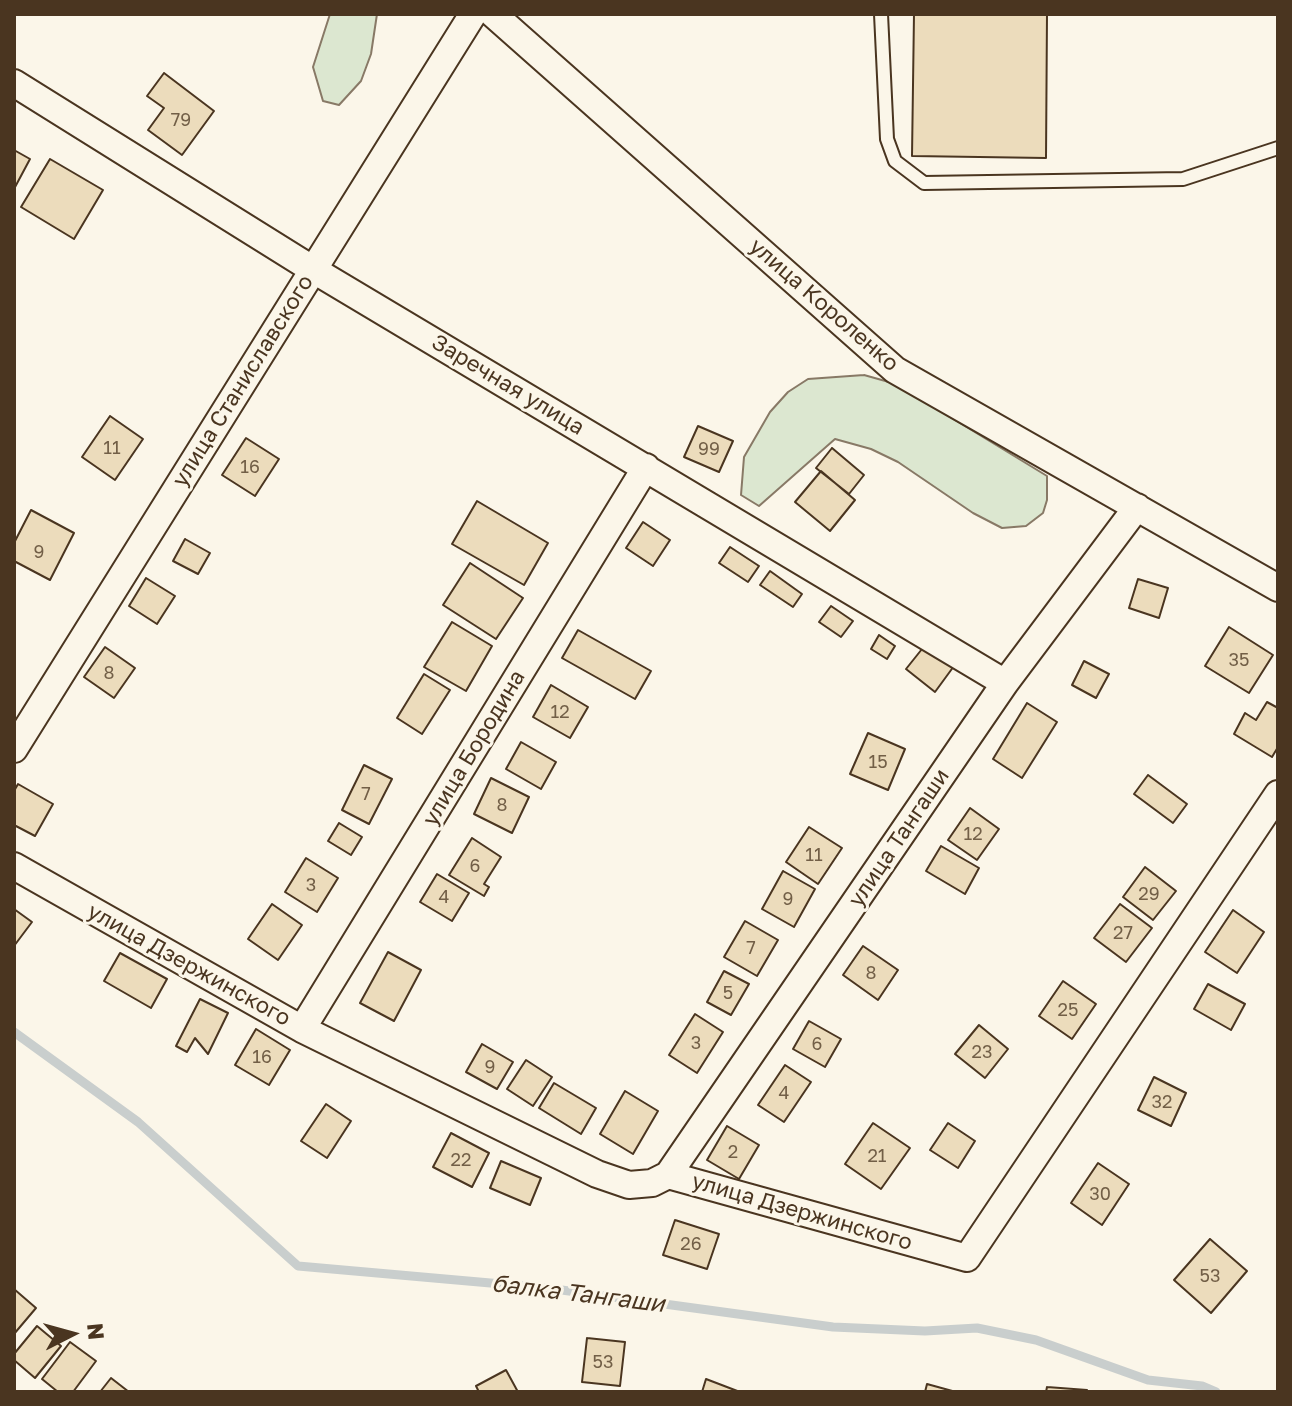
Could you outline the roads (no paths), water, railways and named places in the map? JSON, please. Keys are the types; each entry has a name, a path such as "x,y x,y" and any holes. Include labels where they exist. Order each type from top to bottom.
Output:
{"street":[{"name":"улица Станиславского","path":"14,749 473,14"},
{"name":"улица Короленко","path":"493,14 895,370 1278,588"},
{"name":"Заречная улица","path":"14,83 312,269 1005,683"},
{"name":"улица Бородина","path":"302,1029 646,467"},
{"name":"улица Тангаши","path":"668,1175 1005,683 1137,507"},
{"name":"улица Дзержинского","path":"14,866 302,1029 597,1174 629,1185 652,1183 668,1175 967,1258 1278,794"}],"lane":[{"path":"881,14 887,139 895,161 924,183 1183,179 1278,148"}],"waterway":[{"name":"балка Тангаши","path":"14,1032 138,1122 298,1266 547,1288 833,1327 925,1331 977,1328 1036,1340 1148,1380 1202,1386 1216,1392"}]}
